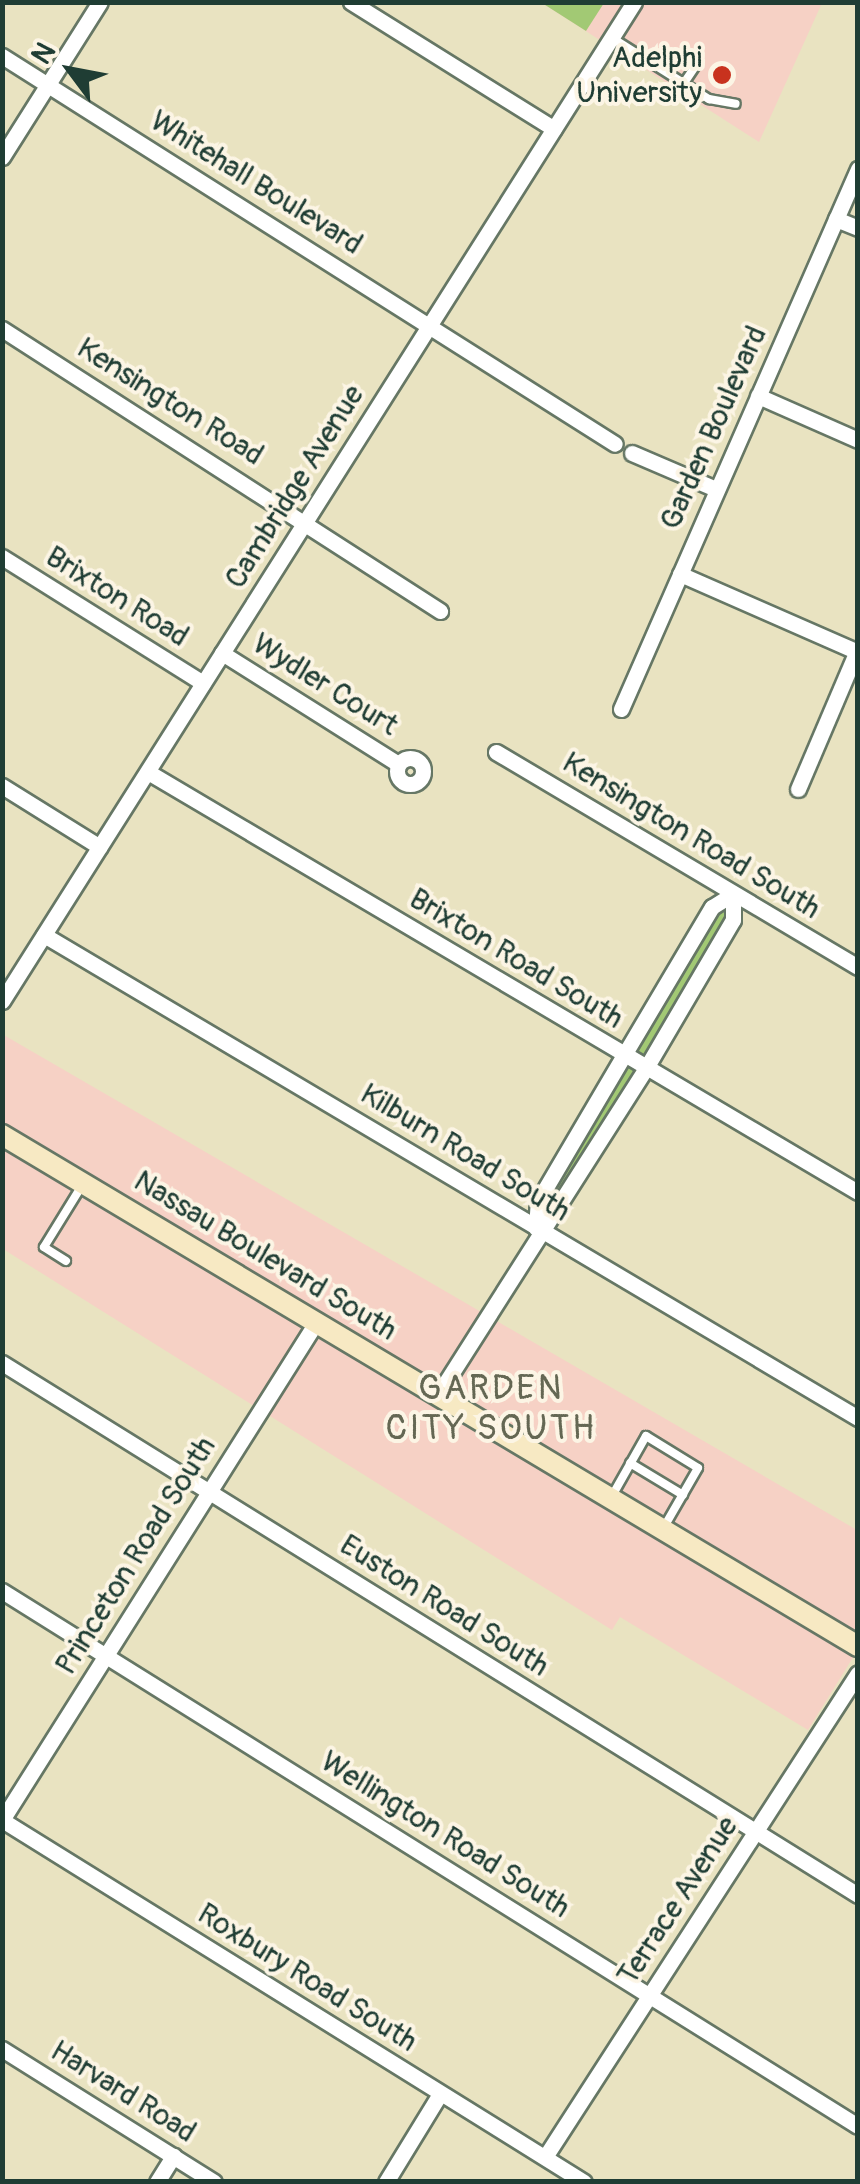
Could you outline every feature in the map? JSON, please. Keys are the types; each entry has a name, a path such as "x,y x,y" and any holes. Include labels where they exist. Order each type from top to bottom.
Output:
{"main road":[{"name":"Nassau Boulevard South","path":"2,1135 858,1646"}],"street":[{"path":"2,157 100,2"},
{"path":"351,2 554,129"},
{"name":"Cambridge Avenue","path":"2,1001 634,2"},
{"name":"Whitehall Boulevard","path":"2,56 615,444"},
{"name":"Garden Boulevard","path":"621,708 858,169"},
{"path":"836,219 858,228"},
{"name":"Kensington Road","path":"2,329 440,611"},
{"path":"758,396 858,440"},
{"path":"632,453 716,489"},
{"name":"Brixton Road","path":"2,557 203,683"},
{"path":"680,574 857,651 798,789"},
{"name":"Wydler Court","path":"222,652 398,764"},
{"name":"Kensington Road South","path":"496,752 858,967"},
{"name":"Brixton Road South","path":"148,772 858,1192"},
{"path":"2,786 100,847"},
{"path":"440,1394 536,1228 538,1202 624,1055 712,907 734,894"},
{"path":"536,1228 559,1213 646,1068 733,920 734,894"},
{"name":"Kilburn Road South","path":"44,936 858,1418"},
{"name":"Princeton Road South","path":"3,1820 317,1322"},
{"name":"Euston Road South","path":"2,1363 858,1895"},
{"name":"Wellington Road South","path":"2,1591 858,2126"},
{"name":"Terrace Avenue","path":"546,2158 858,1674"},
{"name":"Roxbury Road South","path":"3,1820 584,2182"},
{"name":"Harvard Road","path":"2,2049 214,2182"},
{"path":"386,2182 440,2094"},
{"path":"157,2182 172,2156"}],"lane":[{"path":"612,38 684,83 736,104"},
{"path":"684,83 696,65"},
{"path":"66,1261 44,1247 83,1183"},
{"path":"612,1496 646,1436 698,1468 664,1527"},
{"path":"630,1463 682,1495"}],"shaded area":[{"name":"Adelphi University","path":"542,3 822,3 759,142"},
{"path":"2,1034 857,1530 857,1651 808,1730 620,1617 612,1630 3,1249"}],"green space":[{"path":"542,3 604,3 586,31"},
{"path":"733,894 733,920 536,1228 538,1201 712,907"}],"place":[{"name":"Adelphi University","path":"722,75"}],"district":[{"name":"GARDEN CITY SOUTH","path":"491,1408"}]}
